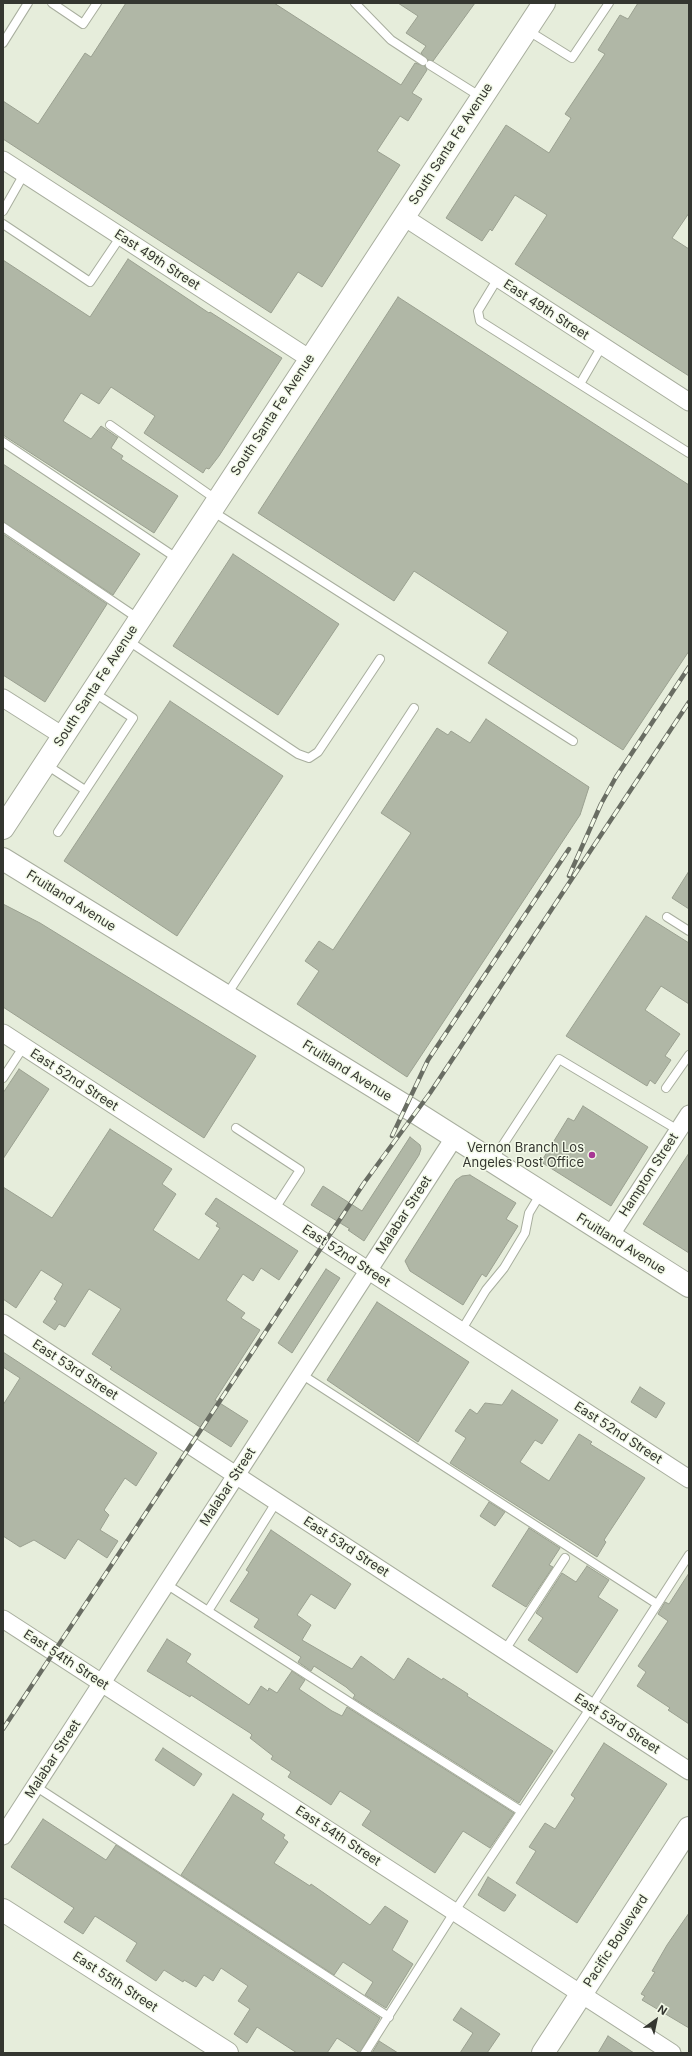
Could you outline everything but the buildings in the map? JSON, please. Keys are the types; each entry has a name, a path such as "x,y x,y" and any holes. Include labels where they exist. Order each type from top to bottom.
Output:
{"main road":[{"name":"South Santa Fe Avenue","path":"3,828 544,3"},
{"name":"Fruitland Avenue","path":"3,859 454,1138 689,1286"},
{"name":"Pacific Boulevard","path":"543,2053 689,1828"},
{"name":"East 55th Street","path":"3,1910 227,2053"}],"street":[{"name":"East 49th Street","path":"3,160 310,359"},
{"name":"East 49th Street","path":"404,217 689,402"},
{"path":"3,698 63,736"},
{"name":"East 52nd Street","path":"3,1033 689,1479"},
{"name":"Hampton Street","path":"610,1236 689,1114"},
{"name":"Malabar Street","path":"3,1836 454,1138"},
{"name":"East 53rd Street","path":"3,1323 689,1771"},
{"name":"East 54th Street","path":"3,1620 582,1993 672,2053"}],"lane":[{"path":"3,43 28,3"},
{"path":"52,3 83,24 97,3"},
{"path":"355,3 391,40 482,97"},
{"path":"526,30 572,58 609,3"},
{"path":"3,211 24,174"},
{"path":"3,224 90,282 121,236"},
{"path":"498,278 478,311 480,321 689,453"},
{"path":"580,384 602,346"},
{"path":"110,425 214,505 573,741"},
{"path":"3,442 179,560"},
{"path":"3,527 140,619"},
{"path":"126,640 298,754 309,758 318,752 380,659"},
{"path":"58,832 133,718 92,691"},
{"path":"226,997 414,708"},
{"path":"45,764 85,790"},
{"path":"667,917 689,931"},
{"path":"3,1078 24,1046"},
{"path":"666,1088 689,1055"},
{"path":"492,1162 559,1059 678,1130"},
{"path":"236,1128 300,1170 274,1210"},
{"path":"461,1331 486,1290 504,1268 525,1233 529,1213 541,1193"},
{"path":"302,1374 657,1604"},
{"path":"208,1611 277,1501"},
{"path":"365,2053 455,1911 521,1810 592,1707 689,1555"},
{"path":"505,1650 565,1558"},
{"path":"166,1584 521,1810"},
{"path":"35,1786 389,2017"}],"railway":[{"path":"569,876 601,804 616,777 689,667"},
{"path":"3,1729 364,1183 430,1093 689,702"},
{"path":"392,1136 428,1060 569,849"}],"place":[{"name":"Vernon Branch Los Angeles Post Office","path":"592,1155"}]}
